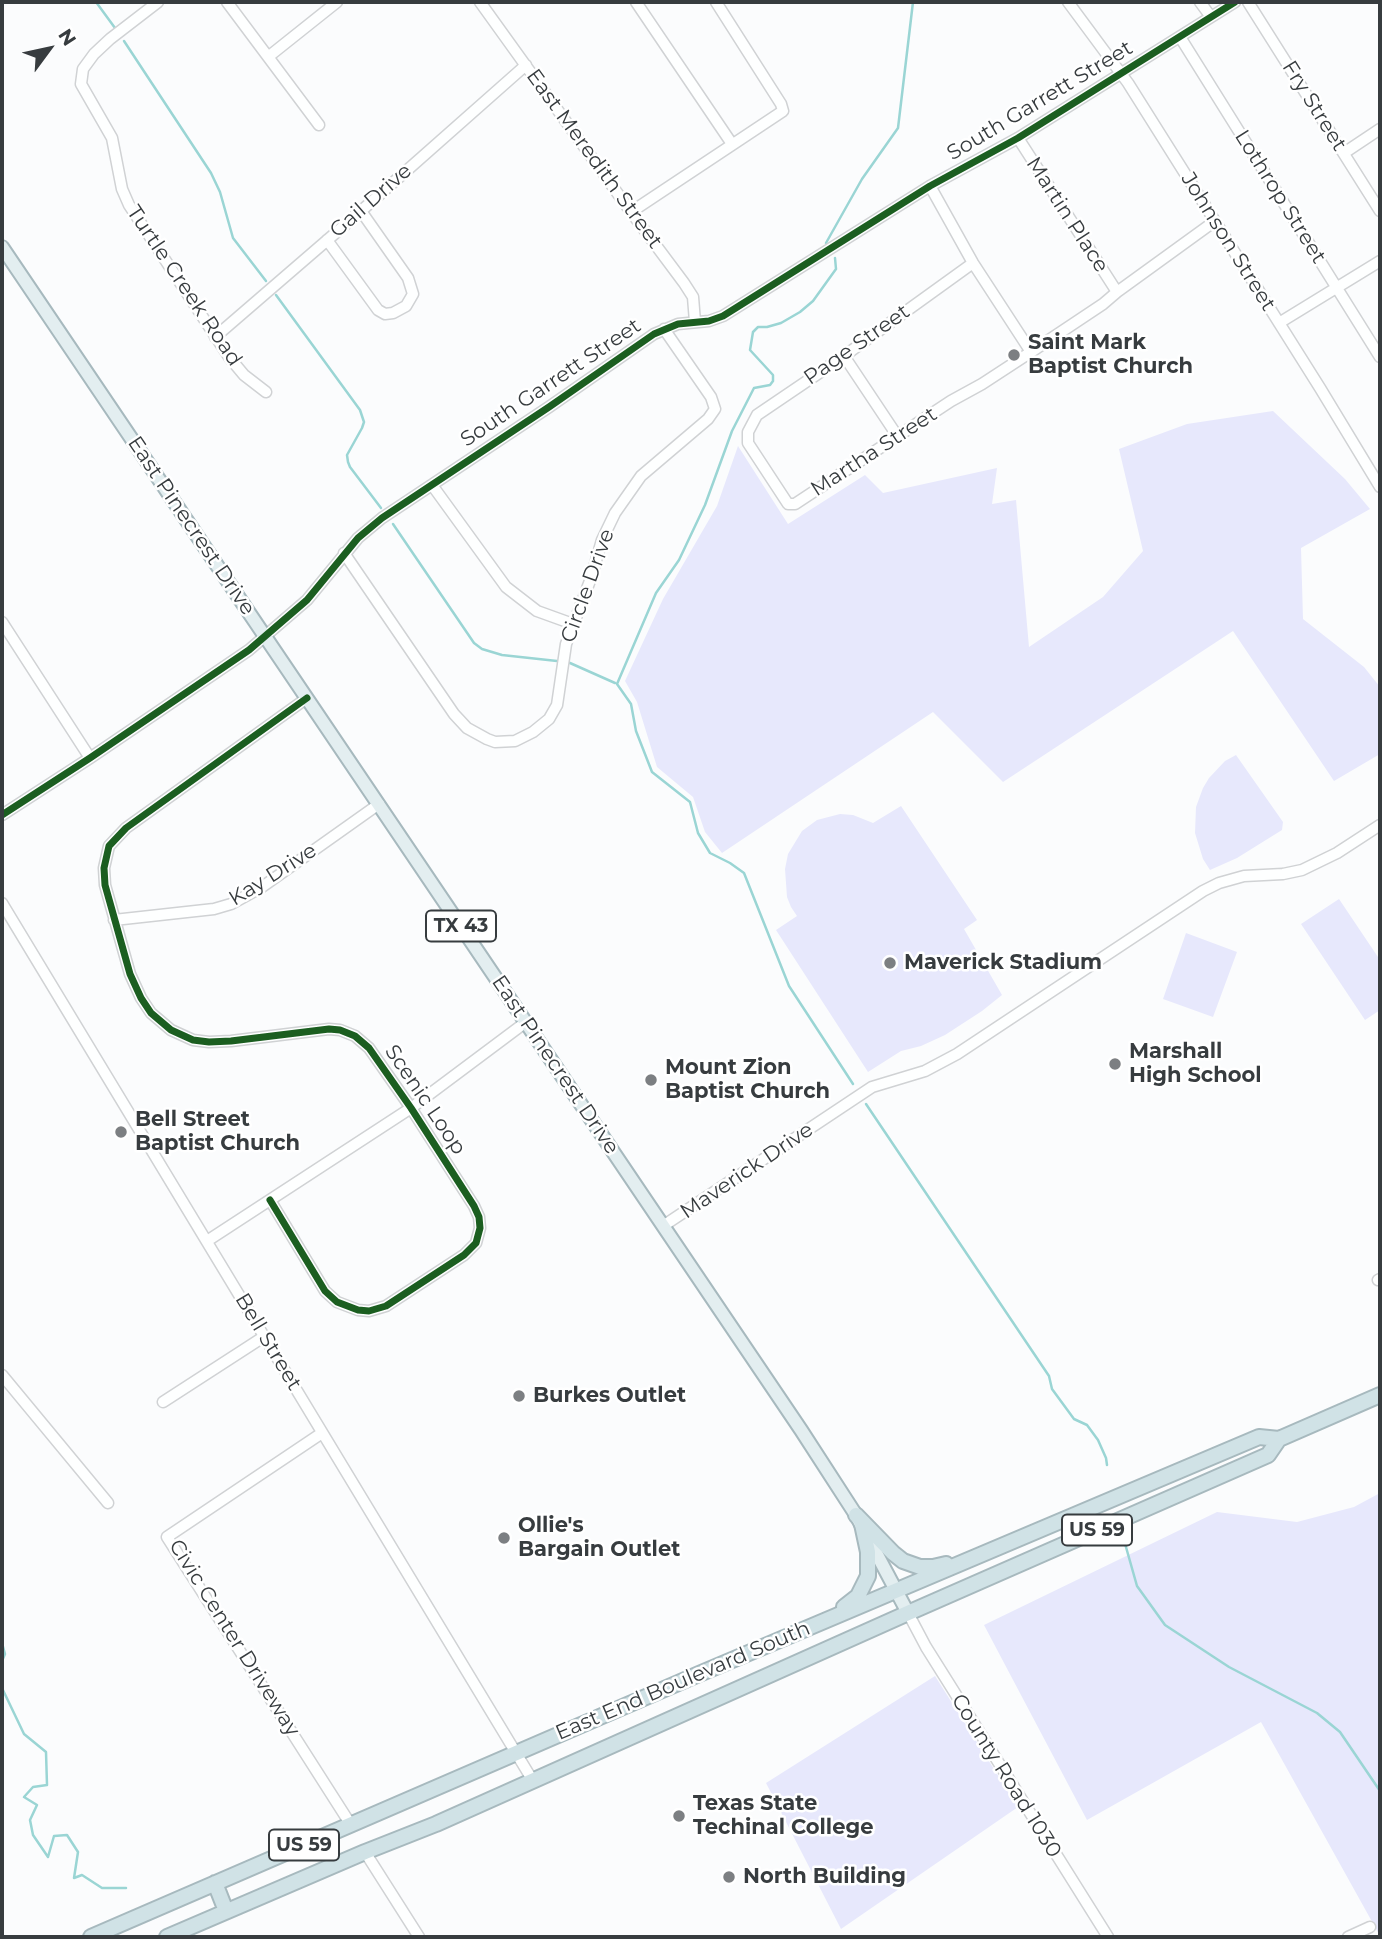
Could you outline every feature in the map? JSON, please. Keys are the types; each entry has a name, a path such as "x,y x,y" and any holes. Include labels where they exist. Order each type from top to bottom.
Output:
{"highway":[{"name":"East End Boulevard South","path":"91,1937 823,1621 1259,1437 1279,1439 1379,1397"},
{"name":"East End Boulevard South","path":"167,1937 436,1824 1268,1455 1279,1439"},
{"path":"859,1519 893,1553 909,1564 933,1567 971,1558"},
{"path":"823,1621 854,1600 866,1583 869,1561 867,1543 859,1519"},
{"path":"215,1883 226,1911"}],"main road":[{"name":"East Pinecrest Drive","path":"2,247 859,1519 908,1613"}],"street":[{"name":"Turtle Creek Road","path":"158,2 94,54 83,69 81,84 112,138 124,196 237,368 266,392"},
{"path":"227,2 319,125"},
{"path":"268,57 337,2"},
{"name":"East Meredith Street","path":"480,2 690,290 695,322"},
{"path":"636,2 732,144"},
{"path":"631,212 783,111 716,2"},
{"name":"Johnson Street","path":"1068,2 1121,75 1215,220 1380,487"},
{"path":"1200,2 1211,17"},
{"name":"South Garrett Street","path":"2,816 249,650 307,600 344,553 373,525 654,334 678,324 723,316 930,186 1017,138 1121,75 1235,2"},
{"name":"Fry Street","path":"1248,2 1380,211"},
{"name":"Lothrop Street","path":"1180,37 1380,357"},
{"name":"Gail Drive","path":"215,337 526,65"},
{"path":"1344,153 1380,129"},
{"name":"Martin Place","path":"1017,138 1116,292"},
{"path":"930,186 973,263 1031,352"},
{"path":"327,240 378,310 385,314 393,313 406,306 413,294 408,278 361,211"},
{"name":"Martha Street","path":"748,432 750,447 785,502 795,504 1103,304 1215,220"},
{"path":"1279,323 1380,261"},
{"name":"Page Street","path":"748,432 762,411 973,263"},
{"name":"Circle Drive","path":"344,553 454,714 467,728 486,739 503,742 523,738 533,732 549,719 559,698 564,652 573,624 602,540 624,498 641,476 715,410 711,397 664,329"},
{"path":"844,356 898,437"},
{"path":"432,485 512,593 537,611 573,624"},
{"path":"2,622 90,758"},
{"name":"Scenic Loop","path":"270,1200 330,1297 344,1306 363,1311 391,1303 468,1251 475,1243 480,1228 474,1206 411,1108 369,1048 355,1036 329,1029 231,1041 193,1040 171,1030 151,1013 130,974 104,876 107,851 113,840 307,698"},
{"name":"Kay Drive","path":"114,920 214,909 239,901 379,804"},
{"name":"Maverick Drive","path":"663,1226 872,1087 926,1071 957,1054 1203,891 1244,876 1303,870 1328,858 1380,825"},
{"name":"Bell Street","path":"2,903 533,1781"},
{"path":"207,1241 411,1108 526,1022"},
{"path":"163,1402 265,1336"},
{"path":"2,1375 108,1503"},
{"name":"Civic Center Driveway","path":"322,1433 167,1537 351,1825"},
{"name":"County Road 1030","path":"908,1613 930,1654 1108,1937"},
{"path":"365,1852 419,1937"},
{"path":"1348,1937 1370,1927"}],"shaded area":[{"path":"1273,411 1345,479 1370,509 1301,548 1303,619 1364,667 1380,687 1380,754 1334,781 1233,631 1003,782 933,712 722,853 705,832 693,797 657,767 637,702 625,681 663,599 717,506 738,446 788,524 865,475 883,493 997,468 992,504 1016,500 1029,647 1103,597 1143,551 1119,449 1187,424"},
{"path":"1236,755 1283,822 1282,830 1237,858 1210,870 1203,859 1195,833 1196,807 1209,778 1225,761"},
{"name":"Maverick Stadium","path":"901,806 977,920 964,929 1002,995 945,1035 921,1046 901,1051 868,1072 776,930 797,916 787,897 785,869 788,854 802,831 817,820 840,814 853,815 873,823"},
{"path":"1339,899 1380,960 1380,1010 1365,1020 1301,924"},
{"path":"1186,933 1237,952 1213,1017 1163,999"},
{"path":"1380,1493 1380,1936 1261,1722 1087,1820 984,1625 1217,1512 1297,1522 1354,1507"},
{"path":"935,1676 1018,1807 841,1929 766,1783"}],"waterway":[{"path":"96,2 115,28"},
{"path":"826,243 862,179 898,128 913,2"},
{"path":"124,41 211,173 220,192 233,238 266,281"},
{"path":"835,258 836,269 813,301 781,323 758,327 753,332 750,350 773,375 773,381 770,385 754,388 732,431 705,505 679,560 656,593 617,684 631,704 636,731 652,772 690,802 698,833 710,853 744,873 789,986 853,1084"},
{"path":"276,295 360,410 364,422 347,455 348,462 381,508"},
{"path":"393,524 474,643 482,649 502,655 557,661"},
{"path":"570,663 615,683"},
{"path":"866,1104 1049,1376 1052,1389 1074,1419 1087,1425 1098,1440 1107,1465"},
{"path":"1124,1540 1137,1586 1165,1625 1229,1667 1317,1713 1340,1732 1380,1791"},
{"path":"2,1643 5,1654 2,1661"},
{"path":"2,1688 24,1734 46,1752 47,1785 33,1787 24,1797 37,1805 30,1820 33,1835 48,1857 54,1836 67,1835 78,1852 74,1878 82,1875 102,1888 126,1888"}],"cycle path":[{"path":"2,815 249,650 307,600 358,538 382,518 654,334 678,324 709,321 723,316 930,186 1018,138 1235,2"},
{"path":"270,1200 325,1291 337,1302 358,1310 369,1311 386,1306 464,1255 476,1243 480,1228 474,1206 411,1108 369,1048 355,1036 329,1029 231,1041 193,1040 171,1030 151,1013 130,974 105,885 104,868 109,846 126,828 307,698"}],"place":[{"name":"Saint Mark Baptist Church","path":"1014,355"},
{"name":"Maverick Stadium","path":"890,963"},
{"name":"Marshall High School","path":"1115,1064"},
{"name":"Mount Zion Baptist Church","path":"651,1080"},
{"name":"Bell Street Baptist Church","path":"121,1132"},
{"name":"Burkes Outlet","path":"519,1396"},
{"name":"Ollie's Bargain Outlet","path":"504,1538"},
{"name":"Texas State Techinal College","path":"679,1816"},
{"name":"North Building","path":"729,1877"}]}
